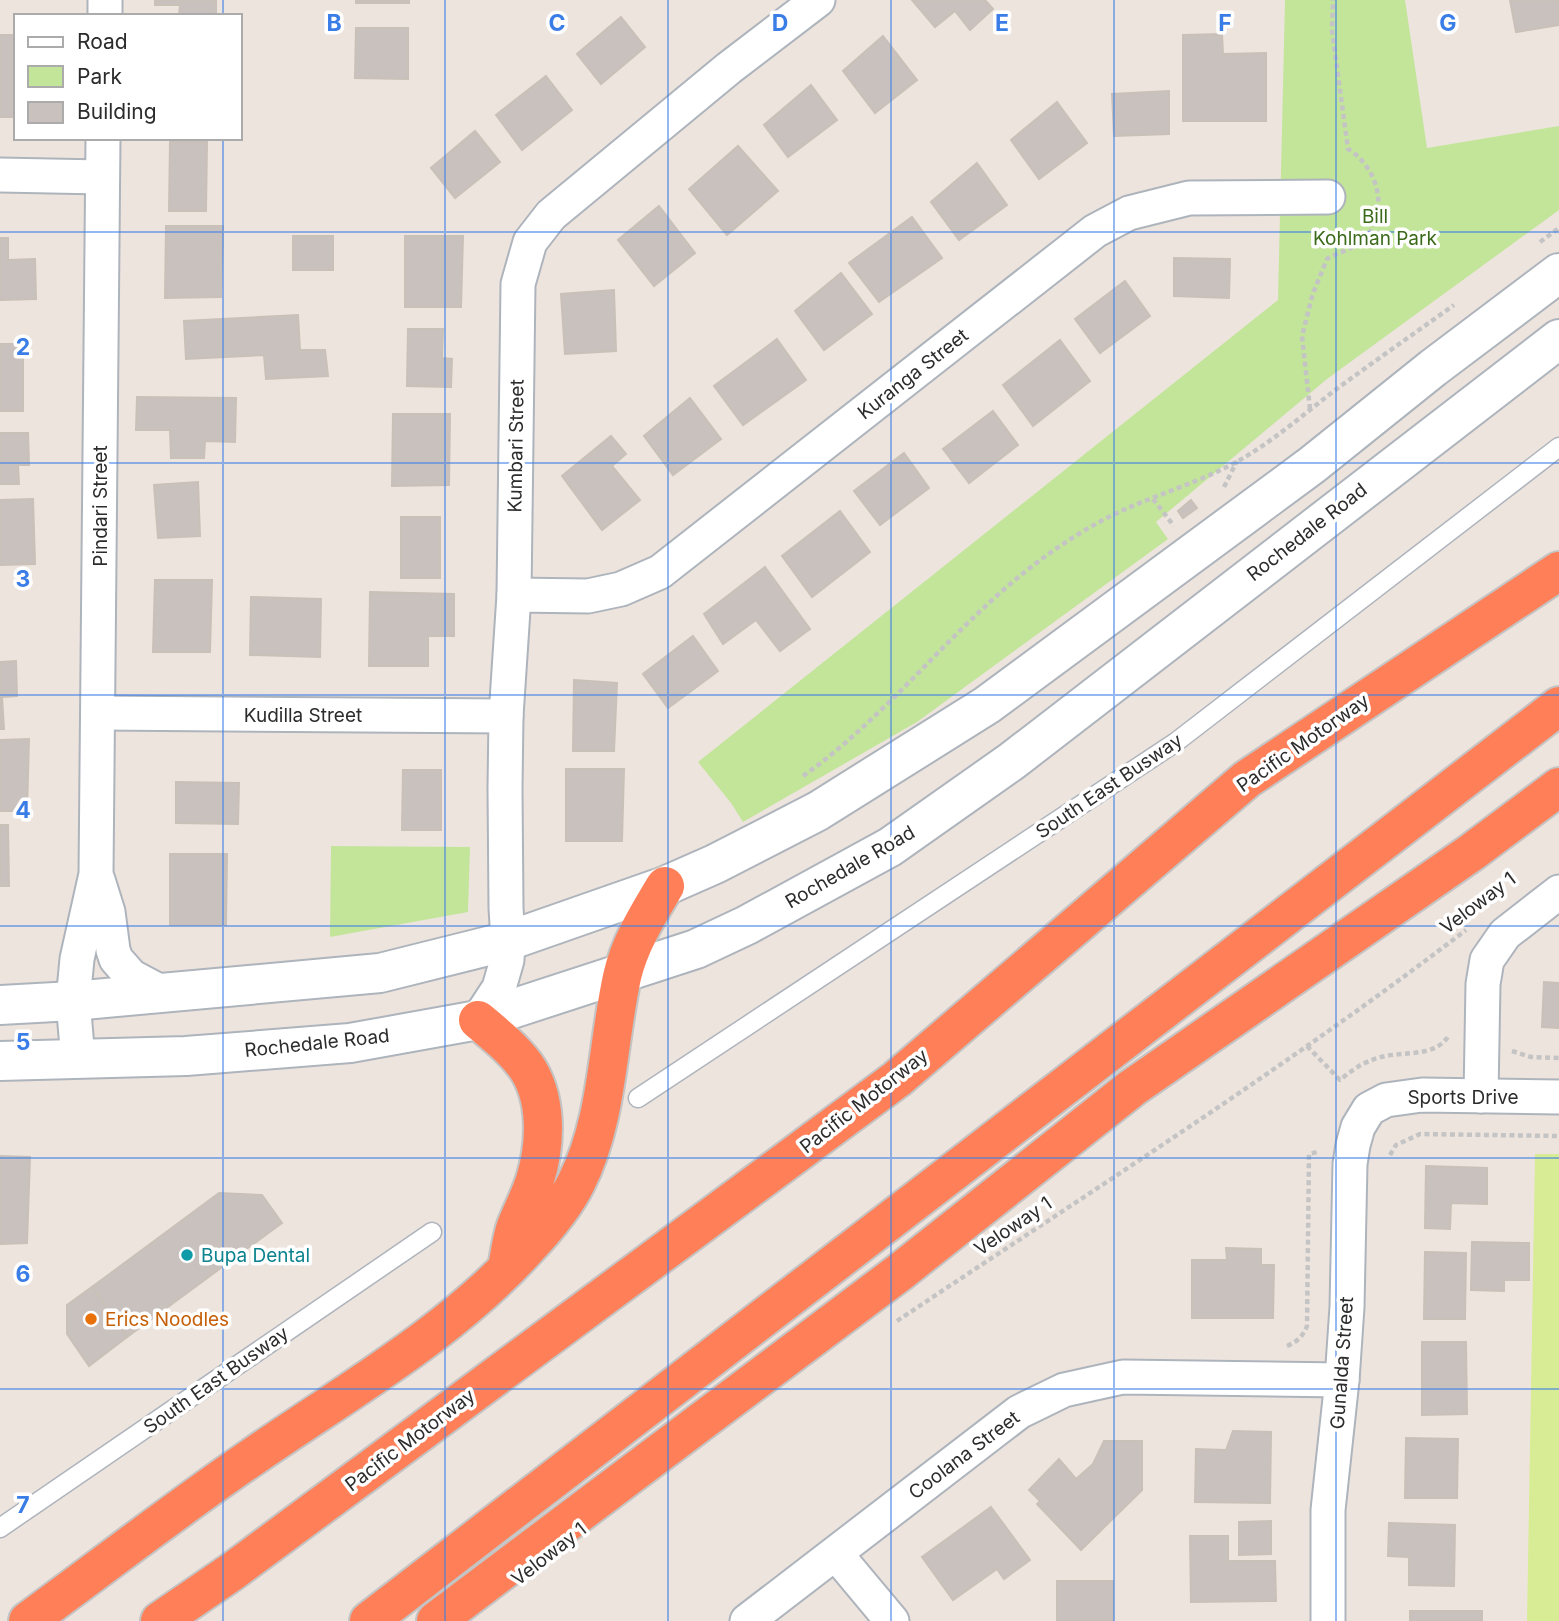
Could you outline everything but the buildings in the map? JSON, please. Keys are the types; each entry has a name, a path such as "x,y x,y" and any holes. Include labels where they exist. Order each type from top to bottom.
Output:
{"highway":[{"name":"Pacific Motorway","path":"160,1621 233,1571 897,1079 1247,779 1559,571"},
{"path":"369,1621 1559,706"},
{"path":"436,1621 900,1272 1132,1088 1472,852 1559,787"},
{"path":"28,1621 247,1460 468,1307 506,1272 558,1212 576,1184 588,1154 599,1113 622,974 642,926 665,886"},
{"path":"478,1020 510,1047 525,1065 536,1084 543,1125 536,1178 515,1229 506,1272"}],"main road":[{"path":"0,1005 73,1001 380,973 508,941 665,886 715,864 818,811 988,705 1260,505 1548,259"},
{"name":"Rochedale Road","path":"0,1061 186,1056 350,1043 478,1020 696,949 747,925 890,847 1012,761 1559,339"}],"street":[{"name":"Kumbari Street","path":"478,1020 499,988 507,960 506,716 514,595 518,284 530,242 551,215 729,68 817,0"},
{"name":"Pindari Street","path":"78,1059 73,1001 77,959 96,874 103,140"},
{"path":"0,175 102,177"},
{"name":"Kuranga Street","path":"514,595 588,596 621,589 660,572 1095,231 1129,213 1188,198 1328,197"},
{"name":"Kudilla Street","path":"99,713 506,716"},
{"name":"Pindari Street","path":"96,874 108,912 116,959 131,976 163,993"},
{"path":"1481,1096 1483,984 1487,960 1505,934 1559,892"},
{"name":"Sports Drive","path":"1369,1108 1403,1096 1559,1097"},
{"name":"Gunalda Street","path":"1328,1621 1328,1510 1347,1307 1350,1164 1358,1127 1369,1108"},
{"name":"Coolana Street","path":"747,1621 1018,1412 1064,1390 1123,1377 1342,1380"},
{"path":"836,1554 892,1621"}],"lane":[{"name":"South East Busway","path":"638,1098 1176,742 1559,447"},
{"name":"South East Busway","path":"0,1528 432,1231"}],"path":[{"path":"1548,259 1559,228"},
{"path":"801,778 874,718 1016,579 1049,553 1093,525 1193,483 1252,453 1364,368 1460,301"},
{"path":"1218,498 1237,461"},
{"path":"1153,499 1177,529"},
{"name":"Veloway 1","path":"890,1326 1307,1046 1476,923"},
{"path":"1307,1046 1340,1080 1353,1068 1380,1057 1437,1049 1453,1029"},
{"path":"1504,1049 1531,1057 1559,1058"},
{"path":"1390,1154 1396,1145 1420,1134 1559,1136"},
{"path":"1283,1379 1281,1352 1283,1348 1297,1341 1307,1326 1309,1154 1317,1152"}],"green space":[{"name":"Bill Kohlman Park","path":"1285,0 1405,0 1427,148 1559,126 1559,210 1327,379 1156,522 1168,539 917,722 743,822 698,762 1278,300"},
{"path":"331,846 470,847 468,912 330,937"},
{"path":"1535,1154 1559,1154 1559,1621 1527,1621"}],"place":[{"name":"Bupa Dental","path":"187,1255"},
{"name":"Erics Noodles","path":"91,1319"}]}
